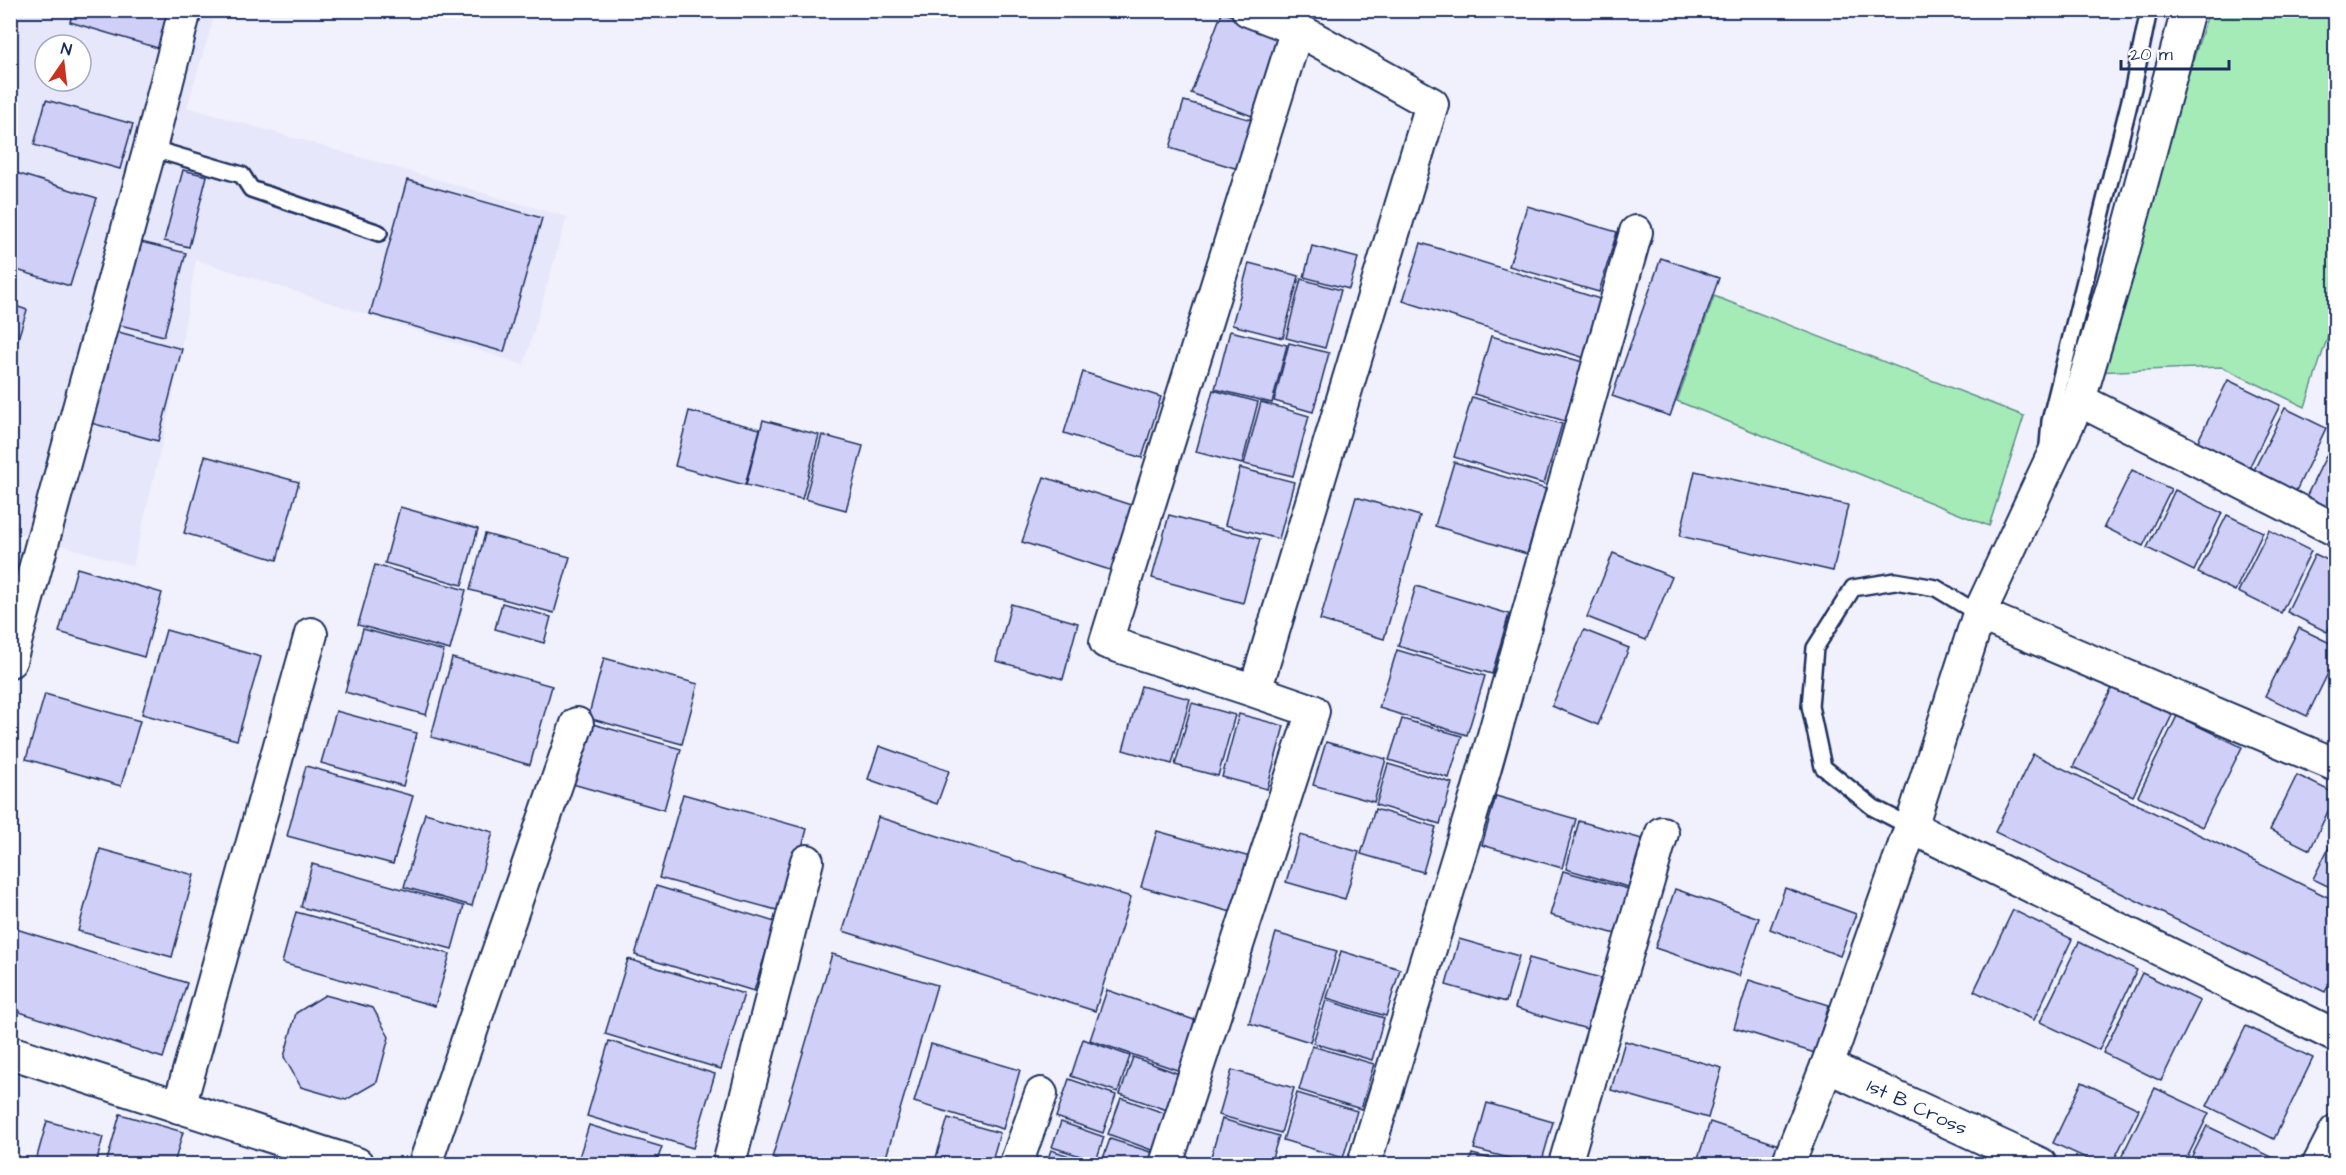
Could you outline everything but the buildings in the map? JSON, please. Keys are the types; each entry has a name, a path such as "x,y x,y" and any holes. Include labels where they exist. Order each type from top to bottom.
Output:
{"street":[{"path":"10,661 150,148 185,10"},
{"path":"1248,10 1297,29 1432,104 1255,691"},
{"path":"1788,1164 1827,1066 1911,827 1979,614 2079,400 2119,266 2188,10"},
{"path":"1166,1164 1313,711 1106,642 1297,29"},
{"path":"1364,1164 1478,792 1636,232"},
{"path":"2079,400 2336,530"},
{"path":"1979,614 2336,765"},
{"path":"179,1107 311,634"},
{"path":"425,1164 577,724"},
{"path":"1911,827 2336,1035"},
{"path":"1565,1164 1662,833"},
{"path":"729,1164 807,861"},
{"path":"10,1052 357,1164"},
{"name":"1st B Cross","path":"1827,1066 2040,1164"},
{"path":"1016,1164 1041,1094"},
{"path":"2319,1164 2336,1131"}],"lane":[{"path":"2046,469 2050,421 2133,88 2148,10"},
{"path":"150,148 242,175 251,189 379,233"},
{"path":"1911,827 1874,808 1823,767 1810,706 1815,648 1853,588 1895,581 1936,588 1979,614"}],"shaded area":[{"path":"10,11 216,11 187,107 567,217 524,365 196,260 172,401 133,566 11,531"}],"green space":[{"path":"2209,11 2335,11 2335,314 2305,407 2222,367 2092,372"},
{"path":"1714,296 2024,416 1989,526 1677,401"}]}
